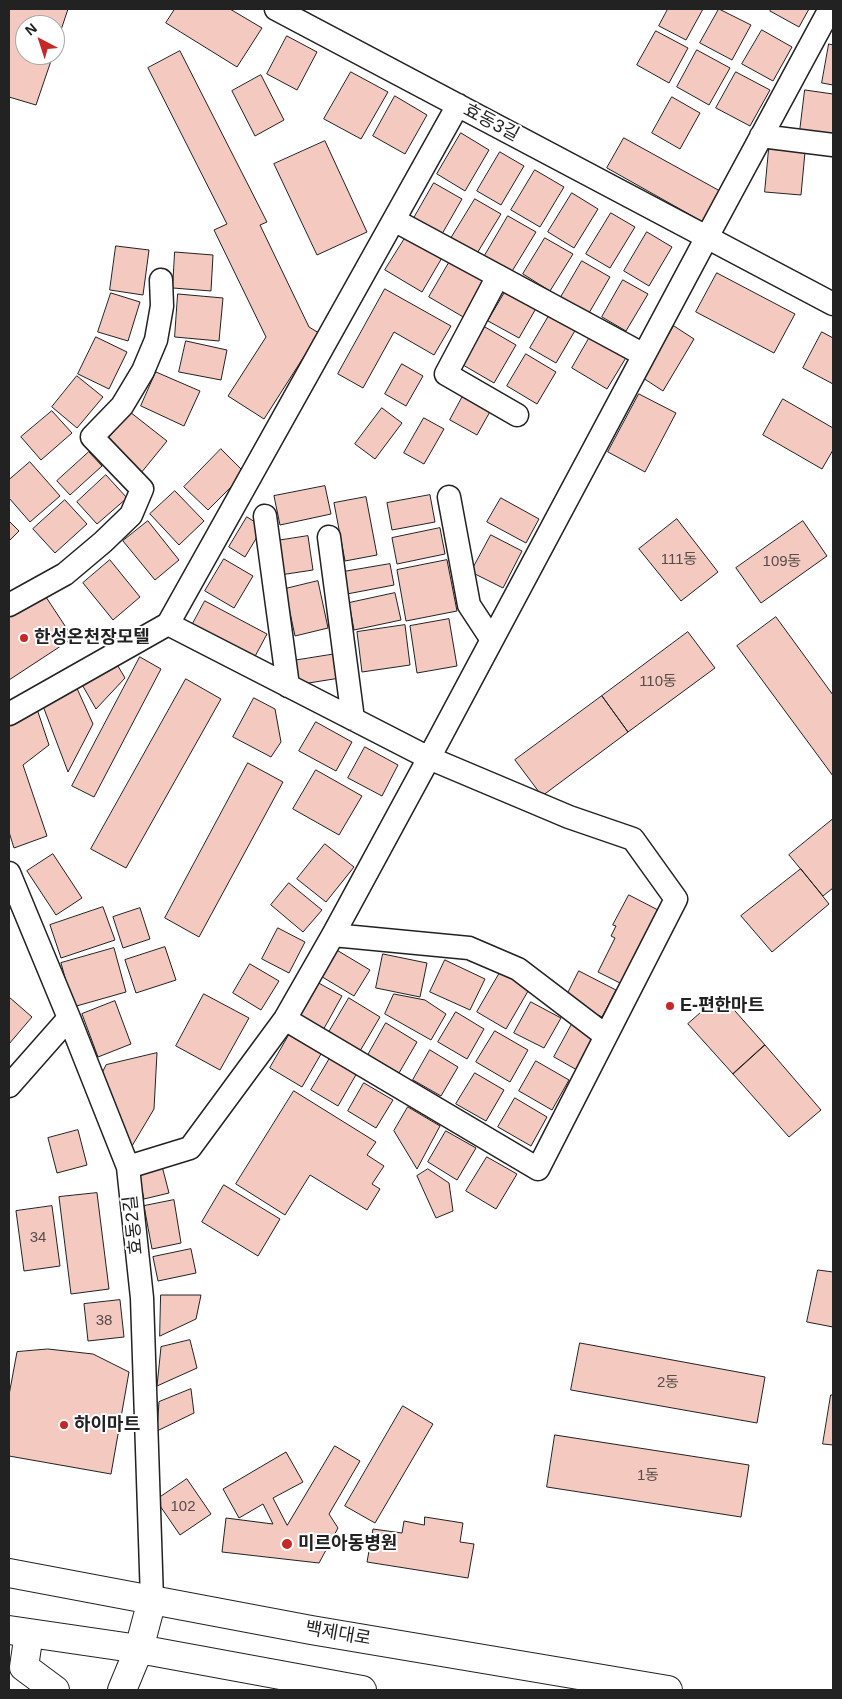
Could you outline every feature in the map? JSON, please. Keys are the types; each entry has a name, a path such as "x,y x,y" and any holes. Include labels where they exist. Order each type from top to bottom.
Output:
{"street":[{"name":"효동3길","path":"276,9 833,304"},
{"path":"128,1167 190,1148 284,1019 333,935 429,758 761,136 826,33 830,9"},
{"path":"9,714 168,624 458,105"},
{"path":"761,136 833,146"},
{"path":"394,220 644,355"},
{"path":"498,276 446,374 517,415"},
{"path":"9,605 65,574 103,542 131,514 142,489 92,437 122,406 143,371 156,340 162,306 161,280"},
{"path":"449,497 469,605 492,640"},
{"path":"265,516 288,686"},
{"path":"329,537 353,719"},
{"path":"168,624 429,758 569,817 633,839 676,900 538,1169 284,1019"},
{"name":"효동2길","path":"11,888 69,1018 128,1167 142,1298 152,1600"},
{"path":"333,935 469,948 518,969 606,1036"},
{"path":"9,1086 69,1018"},
{"name":"백제대로","path":"9,1573 311,1630 668,1690"},
{"path":"122,1690 139,1650 152,1600"},
{"path":"55,1690 24,1667 19,1632 139,1650 362,1690"}],"building":[{"path":"9,9 68,9 65,18 65,15 15,15 15,65 50,65 36,105 9,97"},
{"path":"175,9 230,9 262,28 237,67 166,23"},
{"path":"668,9 703,9 686,40 659,26"},
{"path":"719,9 751,25 732,60 700,43"},
{"path":"772,9 809,9 799,27 770,11"},
{"path":"762,30 792,47 773,81 742,64"},
{"path":"656,31 688,48 669,83 637,65"},
{"path":"287,36 317,52 297,90 267,74"},
{"path":"829,44 833,45 833,85 822,83"},
{"path":"697,50 730,68 709,105 677,87"},
{"path":"180,51 267,222 260,225 309,327 319,333 264,419 228,396 266,337 214,230 227,224 148,68"},
{"path":"351,72 388,92 361,139 324,119"},
{"path":"736,72 770,90 750,126 716,108"},
{"path":"261,75 284,120 255,136 232,91"},
{"path":"805,90 833,94 833,135 800,131"},
{"path":"395,96 427,115 405,154 373,136"},
{"path":"672,97 700,113 680,149 652,133"},
{"path":"461,133 489,150 465,191 437,174"},
{"path":"624,138 720,191 703,222 607,168"},
{"path":"325,141 367,232 317,255 274,164"},
{"path":"769,149 805,152 801,195 765,192"},
{"path":"500,152 524,166 501,205 477,191"},
{"path":"535,170 564,187 540,227 511,210"},
{"path":"434,183 462,199 442,234 414,218"},
{"path":"572,193 598,209 574,248 548,232"},
{"path":"475,199 501,214 476,255 450,240"},
{"path":"611,213 635,227 610,268 586,254"},
{"path":"508,216 536,232 511,273 484,257"},
{"path":"647,232 672,247 649,286 624,271"},
{"path":"407,235 443,256 422,292 385,270"},
{"path":"545,238 573,254 550,291 523,274"},
{"path":"116,246 149,250 143,295 110,290"},
{"path":"175,252 213,255 211,291 173,288"},
{"path":"450,261 486,282 465,318 429,297"},
{"path":"582,261 610,277 589,313 561,297"},
{"path":"717,273 795,314 774,353 696,312"},
{"path":"623,280 648,294 626,331 602,317"},
{"path":"508,287 538,305 519,338 488,321"},
{"path":"385,289 451,326 434,355 394,332 363,388 338,374"},
{"path":"111,293 140,302 128,341 98,332"},
{"path":"178,294 223,298 219,341 175,337"},
{"path":"550,314 576,329 556,363 530,348"},
{"path":"674,326 694,339 663,391 643,378"},
{"path":"485,327 516,345 494,383 463,365"},
{"path":"822,332 833,338 833,384 803,368"},
{"path":"591,335 627,356 607,389 572,368"},
{"path":"96,337 127,352 109,389 78,374"},
{"path":"186,341 227,350 221,380 179,372"},
{"path":"526,354 556,372 537,404 507,386"},
{"path":"402,364 423,376 406,406 385,394"},
{"path":"156,372 200,391 184,426 141,406"},
{"path":"77,376 103,397 77,428 52,407"},
{"path":"464,394 492,408 477,435 450,420"},
{"path":"639,394 676,413 645,472 608,452"},
{"path":"783,399 833,428 833,450 822,469 763,435"},
{"path":"382,408 402,423 375,459 355,444"},
{"path":"52,411 72,433 41,460 21,437"},
{"path":"130,412 167,441 141,473 104,444"},
{"path":"424,418 444,429 424,464 404,453"},
{"path":"221,449 245,473 208,510 184,487"},
{"path":"89,452 102,466 70,495 57,481"},
{"path":"30,462 60,496 30,522 9,498 9,480"},
{"path":"106,475 127,498 97,524 77,502"},
{"path":"325,486 331,514 280,525 274,496"},
{"path":"175,491 204,521 179,545 150,514"},
{"path":"430,495 435,522 392,530 387,503"},
{"path":"366,497 377,555 345,561 334,503"},
{"path":"501,498 539,519 526,543 487,522"},
{"path":"65,500 87,524 55,553 33,529"},
{"path":"247,517 263,527 245,557 229,547"},
{"path":"677,519 718,572 681,601 639,549"},
{"path":"9,521 19,531 9,541"},
{"path":"148,521 179,560 155,580 123,541"},
{"path":"803,521 827,556 761,603 736,568"},
{"path":"440,528 445,554 397,564 392,538"},
{"path":"491,535 522,551 503,588 471,572"},
{"path":"308,536 313,570 280,575 276,541"},
{"path":"224,559 253,576 234,608 205,591"},
{"path":"110,560 140,597 113,620 83,583"},
{"path":"447,560 457,611 406,621 397,570"},
{"path":"390,564 394,585 347,594 343,572"},
{"path":"318,581 328,628 295,636 285,589"},
{"path":"395,593 401,620 354,630 349,603"},
{"path":"44,594 73,638 9,680 9,617"},
{"path":"205,601 267,634 252,662 190,629"},
{"path":"776,617 833,695 833,776 737,646"},
{"path":"449,619 457,666 417,673 410,626"},
{"path":"405,625 410,665 362,672 357,632"},
{"path":"688,632 715,668 628,732 602,696"},
{"path":"336,654 340,678 296,685 292,661"},
{"path":"140,657 161,669 94,797 72,786"},
{"path":"115,661 125,678 96,709 80,681"},
{"path":"186,679 221,699 126,868 91,849"},
{"path":"75,684 93,724 68,772 43,706"},
{"path":"602,696 628,732 542,796 515,760"},
{"path":"254,698 275,709 281,742 271,757 233,737"},
{"path":"37,709 49,745 23,765 47,836 14,848 9,832 9,726"},
{"path":"316,722 352,742 336,771 299,751"},
{"path":"365,747 398,765 382,796 348,778"},
{"path":"248,763 283,782 199,937 165,918"},
{"path":"316,770 362,796 339,835 293,809"},
{"path":"833,819 833,888 823,896 789,855"},
{"path":"325,844 354,867 326,902 297,879"},
{"path":"53,854 82,898 56,915 27,871"},
{"path":"801,869 829,904 772,952 741,916"},
{"path":"289,883 322,910 303,932 271,905"},
{"path":"629,895 658,910 622,984 598,972 615,938 611,936 616,926 613,925"},
{"path":"103,907 115,940 61,958 50,925"},
{"path":"140,908 150,939 123,948 113,917"},
{"path":"278,928 305,942 289,973 262,959"},
{"path":"165,947 176,980 136,993 125,960"},
{"path":"114,948 126,992 73,1007 61,963"},
{"path":"335,949 370,970 354,996 319,975"},
{"path":"383,954 427,963 420,997 376,988"},
{"path":"445,960 485,979 470,1010 430,992"},
{"path":"250,964 279,981 261,1010 233,993"},
{"path":"502,969 531,986 506,1029 477,1012"},
{"path":"579,971 616,990 602,1017 565,999"},
{"path":"315,981 342,996 322,1032 295,1016"},
{"path":"204,994 249,1018 220,1070 176,1046"},
{"path":"394,994 425,1000 446,1014 431,1040 385,1014"},
{"path":"721,995 765,1045 733,1074 688,1024"},
{"path":"9,997 32,1017 9,1044"},
{"path":"349,998 380,1017 360,1051 329,1032"},
{"path":"115,1001 131,1044 98,1057 82,1014"},
{"path":"531,1002 561,1018 544,1048 514,1033"},
{"path":"456,1012 484,1029 467,1059 438,1042"},
{"path":"386,1023 417,1042 399,1073 368,1055"},
{"path":"572,1024 595,1036 577,1070 554,1057"},
{"path":"495,1031 528,1050 510,1082 476,1062"},
{"path":"289,1035 321,1054 302,1087 270,1068"},
{"path":"765,1045 821,1110 789,1137 733,1074"},
{"path":"430,1050 458,1067 441,1096 413,1080"},
{"path":"157,1053 154,1109 129,1151 99,1079 106,1065"},
{"path":"330,1058 357,1073 338,1106 311,1090"},
{"path":"536,1061 569,1080 552,1110 519,1091"},
{"path":"475,1073 504,1090 486,1121 456,1104"},
{"path":"364,1083 393,1100 376,1128 348,1111"},
{"path":"294,1091 376,1142 367,1155 384,1166 372,1184 380,1189 367,1210 310,1175 285,1215 236,1184"},
{"path":"515,1098 547,1117 531,1146 498,1127"},
{"path":"408,1107 440,1126 417,1169 394,1131"},
{"path":"78,1130 87,1165 57,1173 48,1138"},
{"path":"446,1131 476,1148 457,1180 428,1162"},
{"path":"487,1157 517,1174 496,1209 466,1191"},
{"path":"162,1166 169,1193 144,1199 138,1172"},
{"path":"428,1169 449,1183 453,1211 436,1218 417,1176"},
{"path":"224,1185 280,1219 258,1256 202,1222"},
{"path":"97,1193 109,1289 71,1294 59,1197"},
{"path":"174,1200 181,1243 152,1249 144,1206"},
{"path":"52,1206 60,1266 24,1271 16,1211"},
{"path":"191,1249 196,1273 158,1281 153,1257"},
{"path":"818,1270 833,1272 833,1327 807,1322"},
{"path":"161,1295 201,1295 196,1319 160,1336"},
{"path":"120,1300 124,1337 88,1341 84,1304"},
{"path":"190,1340 197,1368 157,1386 161,1347"},
{"path":"580,1343 765,1377 757,1423 571,1390"},
{"name":"하이마트","path":"48,1349 93,1354 129,1372 111,1474 9,1456 9,1395 17,1352"},
{"path":"191,1389 194,1413 157,1431 159,1402"},
{"path":"831,1395 833,1395 833,1445 823,1444"},
{"path":"403,1406 433,1424 375,1523 345,1506"},
{"path":"555,1435 749,1465 741,1517 547,1487"},
{"path":"335,1446 360,1461 329,1514 338,1528 319,1563 222,1552 226,1518 273,1524 263,1504 239,1518 223,1489 286,1452 303,1482 273,1498 287,1525"},
{"path":"187,1479 211,1514 180,1535 156,1500"},
{"path":"425,1517 463,1523 460,1542 474,1544 468,1578 367,1562 373,1529 402,1533 404,1521 424,1525"}],"place":[{"name":"한성온천장모텔","path":"24,638"},
{"name":"E-편한마트","path":"670,1006"},
{"name":"하이마트","path":"64,1425"},
{"name":"미르아동병원","path":"287,1544"}]}
